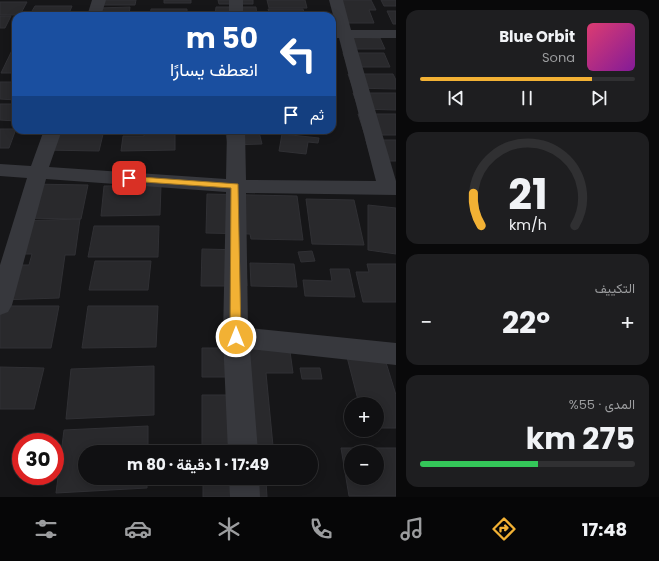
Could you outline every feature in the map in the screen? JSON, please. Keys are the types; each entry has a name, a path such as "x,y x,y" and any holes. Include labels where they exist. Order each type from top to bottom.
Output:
{"street":[{"path":"95,12 99,0"},
{"path":"236,0 236,12"},
{"path":"0,170 236,186 392,188 338,34 336,0"},
{"path":"338,34 396,34"},
{"path":"0,305 38,172 52,134"},
{"path":"236,134 236,337 243,445"},
{"path":"236,337 396,354"},
{"path":"244,485 245,497"}],"building":[{"path":"101,0 136,0 135,5 99,5"},
{"path":"164,0 191,0 191,3 164,3"},
{"path":"218,0 253,0 253,4 219,4"},
{"path":"267,0 305,0 307,8 269,8"},
{"path":"331,0 371,0 376,10 369,10 374,23 338,23 336,12 335,12"},
{"path":"381,0 396,0 396,6 384,6"},
{"path":"0,2 27,2 22,12 12,12 12,15 0,15"},
{"path":"35,6 72,6 70,12 31,12"},
{"path":"130,7 129,12 98,12 98,8"},
{"path":"216,7 256,7 257,12 215,12"},
{"path":"151,9 187,9 187,12 151,12"},
{"path":"268,9 303,9 304,12 269,12"},
{"path":"387,11 396,11 396,24 393,24"},
{"path":"0,16 11,16 5,28 0,28"},
{"path":"343,37 380,38 385,49 347,49"},
{"path":"12,50 12,73 1,73"},
{"path":"343,53 384,53 390,67 348,67"},
{"path":"348,74 393,74 396,80 396,89 353,88"},
{"path":"0,82 12,82 12,100 0,99"},
{"path":"353,93 396,93 396,110 359,109"},
{"path":"0,104 12,104 12,121 0,120"},
{"path":"358,114 396,114 396,135 365,135"},
{"path":"0,129 12,129 12,134 14,134 9,148 0,148"},
{"path":"50,134 103,134 99,151 44,150"},
{"path":"144,134 175,134 175,150 121,151 123,136 144,136"},
{"path":"226,134 260,134 262,144 228,145"},
{"path":"282,134 319,138 318,143 308,142 306,154 279,151"},
{"path":"366,140 396,140 396,161 372,161"},
{"path":"30,184 88,185 81,219 19,218"},
{"path":"161,185 160,215 101,216 104,186"},
{"path":"207,194 297,196 303,240 251,239 250,234 206,233"},
{"path":"306,199 354,200 364,245 312,244"},
{"path":"368,205 396,208 396,254 368,250"},
{"path":"80,219 75,255 65,255 59,298 0,300 0,273 2,265 29,265 32,254 7,254 16,221"},
{"path":"94,226 159,226 158,257 88,257"},
{"path":"202,249 245,250 247,286 201,286"},
{"path":"312,251 315,261 301,262 298,252"},
{"path":"95,261 151,261 148,290 89,290"},
{"path":"250,263 294,264 297,287 251,286"},
{"path":"367,264 396,264 396,302 363,302 356,272 369,272"},
{"path":"330,269 349,269 355,297 305,296 303,280 332,281"},
{"path":"0,306 59,306 51,348 0,348"},
{"path":"88,306 158,306 156,347 82,348"},
{"path":"288,337 293,373 266,373 273,445 202,445 202,395 236,395 232,377 202,377 202,348 221,348 221,338"},
{"path":"384,356 396,395 396,428 384,428 384,397 357,397 347,357"},
{"path":"154,366 154,415 66,419 71,369"},
{"path":"0,367 44,368 34,409 0,409"},
{"path":"300,368 320,368 322,379 302,379"},
{"path":"148,426 148,445 78,445 78,485 147,485 147,488 56,493 57,485 64,485 64,430"},
{"path":"341,448 344,448 344,466"},
{"path":"384,448 396,448 396,496 349,496 347,485 384,485"},
{"path":"203,485 266,485 267,497 203,497"}],"route":[{"path":"129,178 236,186 236,337"}]}
